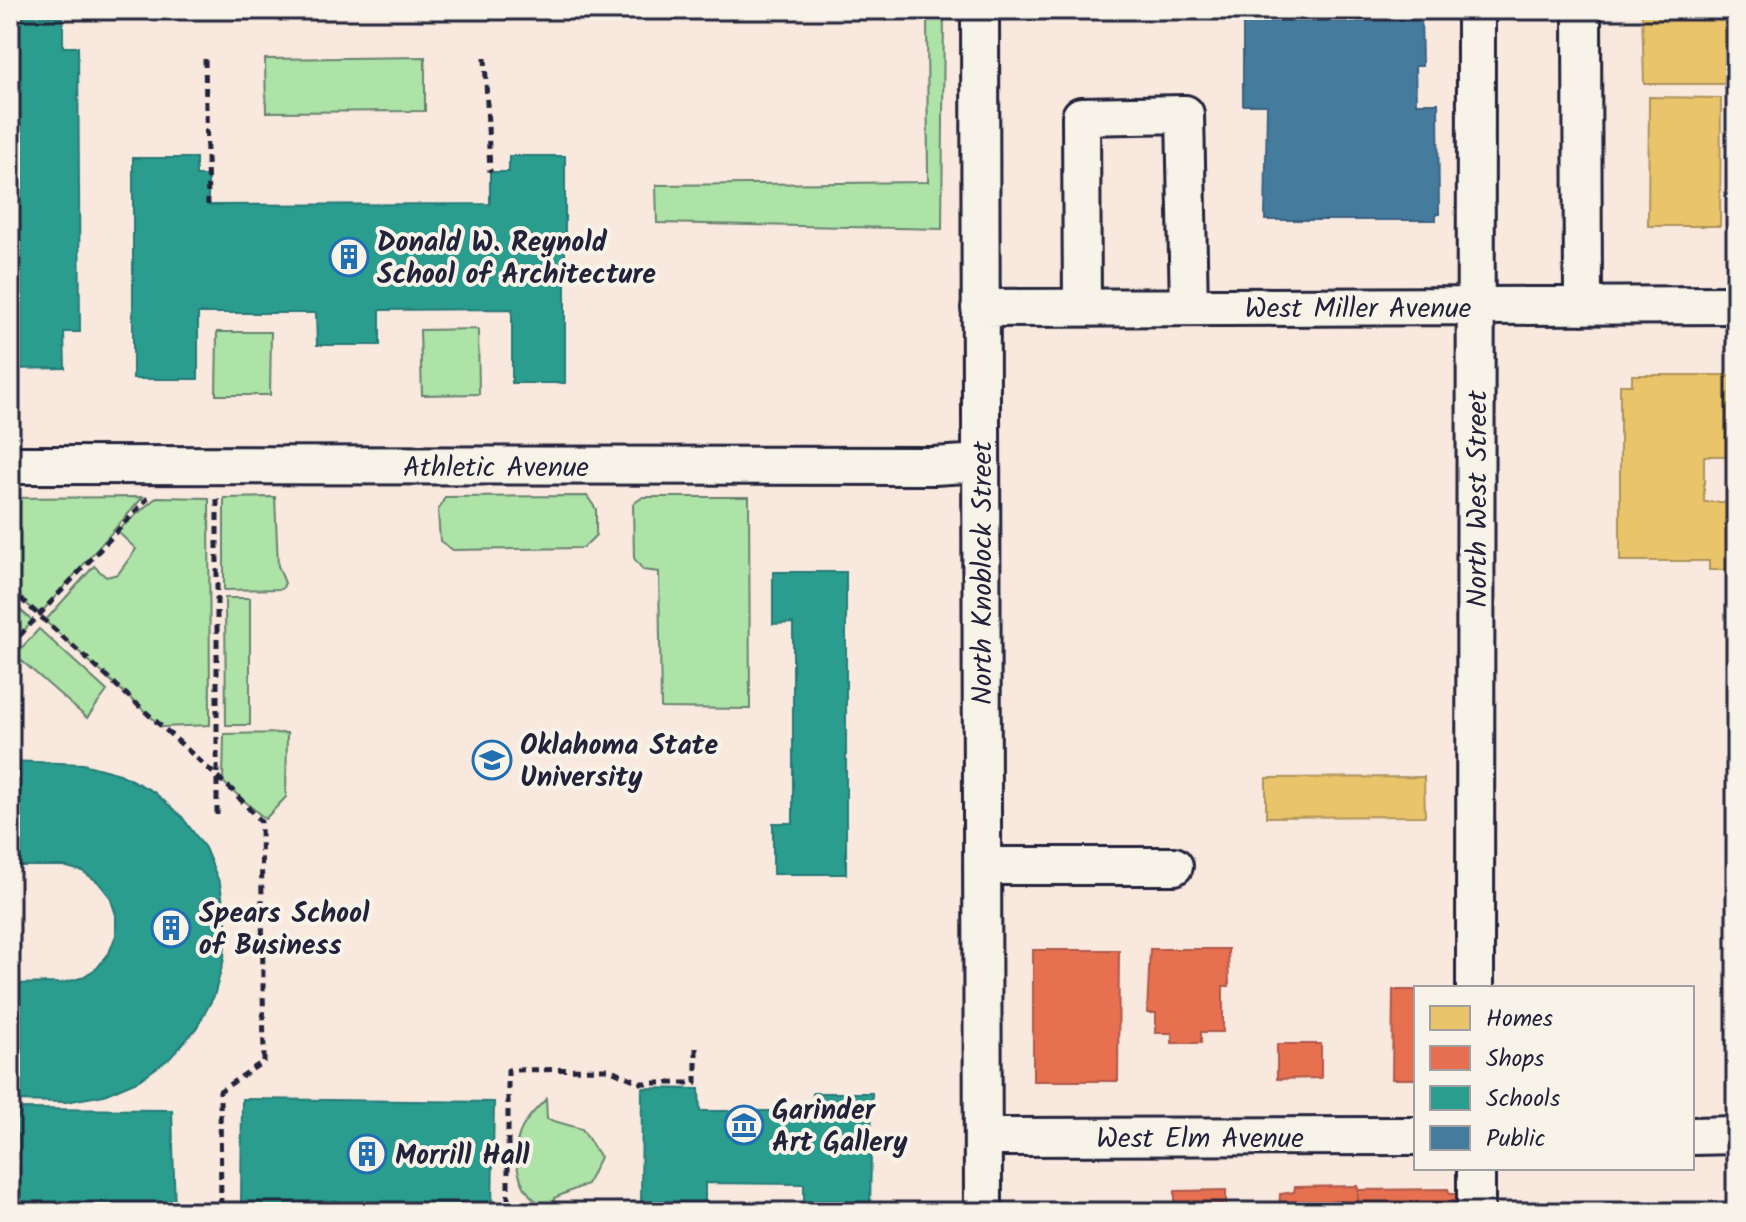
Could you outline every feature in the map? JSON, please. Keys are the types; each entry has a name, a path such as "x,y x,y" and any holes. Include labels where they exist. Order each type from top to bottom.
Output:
{"street":[{"name":"North Knoblock Street","path":"980,10 983,1212"},
{"name":"North West Street","path":"1475,986 1476,10"},
{"path":"1582,10 1583,306"},
{"path":"1082,307 1081,116 1185,114 1189,307"},
{"name":"West Miller Avenue","path":"980,308 1736,305"},
{"name":"Athletic Avenue","path":"10,465 888,466 981,463"},
{"path":"982,866 1174,866"},
{"path":"1694,1136 1736,1135"},
{"name":"West Elm Avenue","path":"984,1137 1414,1136"},
{"path":"1476,1170 1476,1212"}],"path":[{"path":"485,57 490,172"},
{"path":"205,59 208,205"},
{"path":"10,646 149,497"},
{"path":"217,498 217,815"},
{"path":"10,589 215,774 261,822 264,1061 220,1091 221,1212"},
{"path":"499,1212 508,1204 508,1070 609,1069 641,1083 696,1083 696,1042"}],"green space":[{"path":"927,10 944,10 942,229 657,223 656,185 928,182"},
{"path":"425,57 425,111 266,112 265,59"},
{"path":"478,329 479,394 422,395 420,330"},
{"path":"217,332 271,332 270,395 216,395"},
{"path":"587,496 596,509 596,535 583,548 453,550 440,541 438,511 445,497"},
{"path":"143,497 39,615 10,589 10,498"},
{"path":"157,497 209,498 210,725 162,727 45,621 94,566 106,577 118,574 136,549 117,531"},
{"path":"275,497 278,566 285,583 282,589 224,590 224,498"},
{"path":"643,497 749,497 750,709 661,708 659,572 643,570 634,558 633,504"},
{"path":"225,598 250,598 250,725 226,725"},
{"path":"10,601 33,621 10,646"},
{"path":"39,629 107,691 87,718 15,655"},
{"path":"287,733 286,797 265,819 223,782 224,734"},
{"path":"546,1099 547,1119 582,1129 600,1157 587,1184 554,1198 554,1208 543,1205 526,1190 516,1157 521,1130"}],"building: Homes":[{"path":"1642,10 1736,10 1736,84 1644,84"},
{"path":"1649,97 1721,98 1720,226 1648,226"},
{"path":"1736,186 1736,240 1734,240"},
{"path":"1632,375 1736,375 1736,456 1704,456 1704,502 1736,502 1736,570 1709,570 1709,561 1620,561 1620,385 1632,385"},
{"path":"1424,777 1425,816 1266,817 1266,778"},
{"path":"1731,851 1736,851 1736,922 1731,922"}],"building: Shops":[{"path":"1150,949 1228,949 1229,986 1223,986 1223,1032 1201,1032 1201,1043 1172,1043 1172,1033 1156,1033 1156,1013 1147,1013"},
{"path":"1033,950 1119,950 1118,1081 1033,1081"},
{"path":"1393,990 1414,990 1414,1079 1392,1079"},
{"path":"1277,1044 1321,1044 1321,1078 1277,1079"},
{"path":"1358,1186 1358,1212 1279,1212 1280,1194 1294,1192 1295,1187"},
{"path":"1448,1189 1450,1194 1460,1194 1461,1212 1358,1212 1358,1190"},
{"path":"1226,1190 1226,1212 1175,1212 1175,1191"}],"building: Schools":[{"path":"63,16 63,47 78,47 80,332 64,332 65,368 10,369 10,17"},
{"name":"Donald W. Reynold School of Architecture","path":"509,156 565,156 565,383 512,383 512,309 380,310 380,345 317,345 316,313 198,313 198,379 133,379 133,158 196,158 196,176 208,176 208,205 490,204 490,172 509,172"},
{"path":"773,572 846,572 846,874 773,874 773,823 793,823 793,623 773,624"},
{"name":"Spears School of Business","path":"10,761 83,764 120,774 154,792 182,817 205,848 220,884 226,921 224,959 214,996 196,1029 170,1058 139,1080 104,1095 66,1102 10,1101 10,984 62,983 81,978 97,968 109,953 116,935 116,915 110,897 98,882 82,871 63,866 10,866"},
{"path":"642,1088 699,1089 700,1111 812,1111 813,1093 872,1093 870,1211 804,1210 804,1184 705,1183 705,1209 641,1208"},
{"name":"Morrill Hall","path":"242,1099 494,1102 492,1209 332,1212 332,1207 241,1206"},
{"path":"10,1109 172,1110 175,1212 10,1212"}],"building: Public":[{"path":"1243,10 1421,10 1422,66 1415,66 1416,103 1438,103 1439,214 1436,214 1436,220 1265,220 1267,105 1243,105"}],"place":[{"name":"Donald W. Reynold School of Architecture","path":"349,257"},
{"name":"Oklahoma State University","path":"492,760"},
{"name":"Spears School of Business","path":"171,928"},
{"name":"Garinder Art Gallery","path":"744,1125"},
{"name":"Morrill Hall","path":"367,1154"}]}
